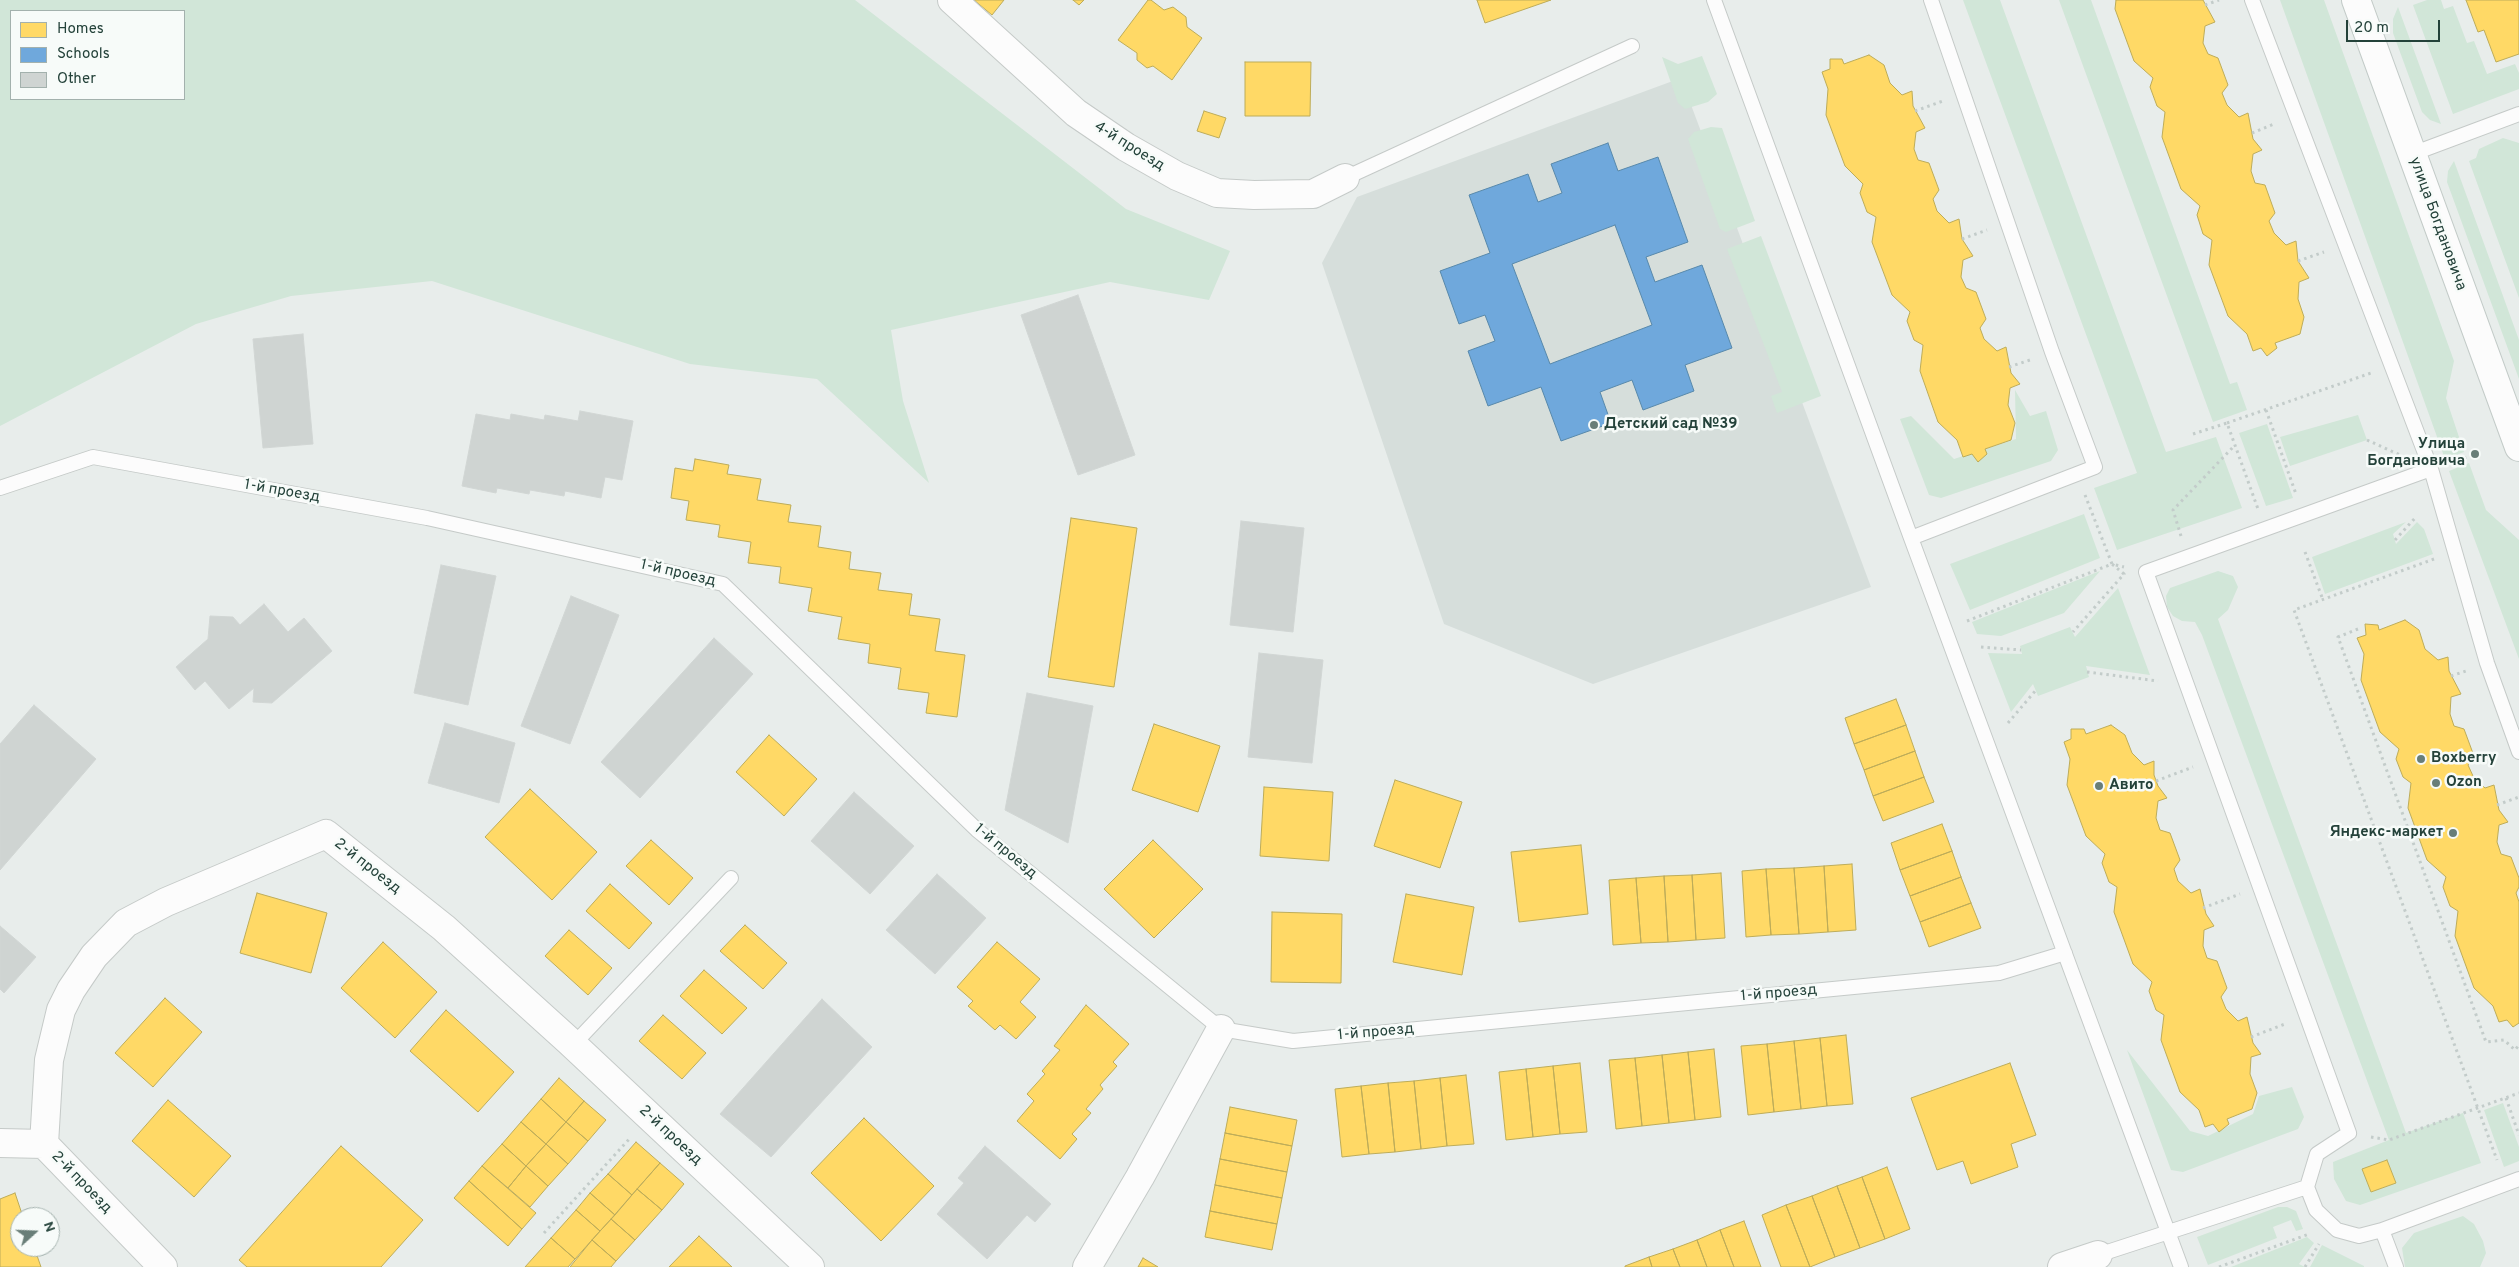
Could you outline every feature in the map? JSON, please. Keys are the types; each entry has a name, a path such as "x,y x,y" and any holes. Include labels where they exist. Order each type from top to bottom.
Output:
{"street":[{"name":"4-й проезд","path":"952,0 1076,113 1126,147 1177,176 1217,192 1254,195 1312,194 1345,178"},
{"name":"улица Богдановича","path":"2361,1 2412,154 2519,447"},
{"name":"2-й проезд","path":"163,1267 44,1144 48,1060 61,1010 71,990 94,956 126,923 166,902 326,834 444,928 573,1045 810,1267"},
{"path":"1087,1267 1140,1177 1222,1029"},
{"path":"0,1143 44,1144"},
{"path":"2062,1267 2098,1255"}],"lane":[{"path":"1714,0 2181,1267"},
{"path":"1911,538 2095,467 2052,352 1931,0"},
{"path":"2252,0 2431,469 2487,663 2519,752"},
{"path":"1345,178 1632,46"},
{"path":"2412,154 2519,114"},
{"name":"1-й проезд","path":"0,488 94,457 428,518 723,584 978,830 1222,1029 1293,1040 1999,973 2065,953"},
{"path":"2431,469 2146,572 2349,1133 2317,1154 2307,1187 2316,1210 2337,1230 2359,1236 2382,1230 2519,1179"},
{"path":"573,1045 731,878"},
{"path":"2098,1255 2168,1234 2307,1187"},
{"path":"2382,1230 2396,1267"}],"path":[{"path":"2205,5 2219,0"},
{"path":"1915,111 1963,94"},
{"path":"2193,434 2393,366"},
{"path":"2266,410 2297,495"},
{"path":"2227,423 2258,509"},
{"path":"2183,542 2173,510 2236,445"},
{"path":"2073,632 2124,574 2112,564 2077,474"},
{"path":"2395,540 2416,517"},
{"path":"2305,552 2323,600"},
{"path":"2440,557 2294,610 2497,1160"},
{"path":"1945,630 2112,564 2146,572"},
{"path":"2358,629 2338,637 2486,1042 2504,1040 2514,1050 2519,1045"},
{"path":"1981,647 2021,650"},
{"path":"2087,672 2158,682"},
{"path":"2008,723 2036,690"},
{"path":"2156,781 2213,760"},
{"path":"2497,805 2519,797"},
{"path":"2203,908 2259,887"},
{"path":"2251,1037 2307,1016"},
{"path":"2349,1133 2389,1140 2519,1093"},
{"path":"2506,1098 2519,1135"},
{"path":"544,1233 650,1117"},
{"path":"2220,1267 2307,1234 2337,1230"}],"shaded area":[{"name":"Детский сад №39","path":"1681,78 1871,587 1593,684 1444,624 1322,263 1357,197"}],"green space":[{"path":"0,0 855,0 1126,209 1230,251 1209,300 1110,282 891,330 903,401 929,483 817,379 690,364 432,281 291,296 196,324 0,426"},
{"path":"1963,0 2000,0 2166,452 2216,437 2242,508 2117,550 2094,488 2137,473"},
{"path":"2059,0 2091,0 2230,384 2237,382 2247,410 2213,422"},
{"path":"2280,0 2324,0 2454,361 2446,398 2464,452 2445,459"},
{"path":"2427,0 2441,0 2444,9 2453,6 2467,43 2474,41 2487,74 2515,64 2519,73 2519,89 2453,114 2413,5"},
{"path":"2398,7 2441,124 2430,120 2422,112 2393,33 2393,19"},
{"path":"1702,56 1717,94 1708,102 1685,109 1678,103 1662,57 1678,64"},
{"path":"1711,127 1722,128 1755,221 1726,232 1720,229 1688,139 1694,132"},
{"path":"2503,138 2519,143 2519,298 2469,161 2476,158 2479,149"},
{"path":"2454,161 2519,340 2519,379 2447,182 2448,171"},
{"path":"1761,236 1821,396 1777,413 1771,396 1782,392 1727,249"},
{"path":"2015,390 2030,416 2046,411 2058,450 2051,461 1941,498 1929,495 1900,419 1911,416 1954,459 2016,439"},
{"path":"2358,415 2367,440 2290,466 2280,437"},
{"path":"2267,424 2293,498 2266,506 2239,433"},
{"path":"2469,463 2486,510 2519,540 2519,659 2449,471"},
{"path":"2084,514 2100,558 1970,610 1950,564"},
{"path":"2406,522 2393,534 2396,544 2417,522 2424,529 2433,554 2325,594 2312,557"},
{"path":"2100,571 2064,613 2001,636 1977,634 1972,622"},
{"path":"2218,571 2233,576 2238,587 2228,610 2218,619 2406,1133 2463,1113 2481,1163 2360,1205 2346,1201 2334,1179 2333,1162 2389,1140 2202,635 2195,622 2182,621 2173,616 2167,607 2166,596 2170,588","holes":["2387,1160 2396,1183 2371,1192 2363,1170"]},
{"path":"2118,588 2150,675 2086,666 2089,677 2038,696 2033,684 2011,712 1988,653 2022,654 2020,646 2070,627 2075,637"},
{"path":"2127,1050 2190,1131 2208,1136 2253,1114 2259,1096 2292,1087 2304,1117 2298,1129 2183,1172 2171,1170"},
{"path":"2503,1103 2519,1147 2519,1161 2504,1167 2484,1110"},
{"path":"2278,1207 2287,1207 2296,1211 2303,1229 2296,1231 2291,1220 2273,1227 2277,1238 2208,1265 2197,1237"},
{"path":"2463,1216 2474,1224 2483,1241 2486,1253 2480,1267 2405,1267 2402,1248 2414,1233"},
{"path":"2307,1237 2314,1243 2299,1264 2305,1267 2231,1267"},
{"path":"2322,1245 2364,1266 2364,1267 2310,1267"}],"building: Homes":[{"path":"974,0 1004,0 992,15"},
{"path":"1073,0 1084,0 1079,5"},
{"path":"1148,0 1151,0 1164,10 1173,7 1186,17 1187,27 1202,38 1172,80 1153,66 1147,68 1137,60 1137,53 1118,40"},
{"path":"1477,0 1551,0 1485,23"},
{"path":"2116,0 2203,0 2215,22 2205,26 2203,43 2208,54 2218,58 2228,85 2222,93 2227,105 2239,117 2248,113 2253,139 2262,150 2253,154 2251,171 2255,183 2265,185 2275,213 2269,221 2274,233 2286,245 2296,241 2298,261 2309,278 2299,282 2298,299 2304,317 2300,334 2275,343 2277,348 2267,356 2261,348 2253,351 2247,334 2228,316 2209,265 2212,240 2203,234 2197,215 2200,206 2181,189 2162,137 2165,112 2157,106 2150,87 2153,78 2134,61 2115,9"},
{"path":"2466,0 2519,0 2519,54 2496,62 2484,30 2478,32"},
{"path":"1869,55 1884,65 1890,83 1902,95 1912,91 1913,106 1925,128 1916,132 1914,149 1918,160 1929,163 1939,190 1933,199 1937,211 1949,223 1959,219 1962,239 1973,256 1963,260 1961,277 1966,288 1976,292 1986,319 1980,328 1984,339 1997,351 2006,347 2011,373 2020,384 2010,388 2008,405 2015,423 2011,440 1985,449 1987,454 1978,462 1972,454 1963,457 1957,440 1938,422 1920,371 1923,345 1914,340 1907,321 1910,312 1892,295 1872,242 1876,217 1867,212 1860,193 1863,184 1845,166 1826,115 1828,89 1822,72 1830,69 1830,59 1842,59 1844,64"},
{"path":"1245,62 1311,62 1310,116 1245,116"},
{"path":"1204,111 1226,118 1219,138 1197,131"},
{"path":"695,459 729,465 727,474 761,479 757,500 791,505 788,522 821,526 818,547 851,552 849,569 881,573 878,590 912,594 909,615 940,619 935,651 965,655 957,717 926,713 929,693 898,689 901,668 868,663 870,644 838,639 842,617 808,611 812,588 779,583 781,567 748,563 751,542 718,537 720,525 686,520 689,501 671,498 675,468 693,471"},
{"path":"1071,518 1137,528 1114,687 1048,677"},
{"path":"2405,620 2419,630 2425,649 2438,660 2448,657 2449,671 2461,694 2451,697 2450,714 2454,726 2464,729 2474,756 2468,765 2473,776 2485,788 2494,785 2499,810 2508,822 2499,825 2497,842 2501,854 2511,857 2519,878 2519,887 2516,893 2519,902 2519,1023 2513,1027 2507,1020 2499,1022 2493,1006 2474,988 2455,936 2458,911 2450,906 2443,887 2446,877 2427,860 2408,808 2411,783 2403,777 2396,759 2399,749 2380,732 2361,680 2364,654 2357,638 2366,635 2365,624 2378,625 2379,630"},
{"path":"1896,699 1906,725 1854,744 1845,718"},
{"path":"1154,724 1220,746 1198,812 1132,790"},
{"path":"1906,725 1915,751 1864,770 1854,744"},
{"path":"2111,725 2125,735 2132,753 2144,765 2154,761 2154,775 2158,786 2167,798 2158,801 2156,818 2160,830 2170,833 2180,860 2174,869 2178,881 2191,893 2200,889 2206,914 2214,926 2204,930 2203,946 2207,958 2217,961 2227,988 2221,997 2226,1009 2238,1021 2247,1017 2253,1043 2261,1054 2251,1057 2250,1074 2257,1093 2252,1109 2227,1119 2229,1124 2219,1132 2213,1124 2205,1127 2199,1110 2180,1092 2161,1040 2164,1015 2156,1010 2149,991 2152,982 2133,964 2114,912 2117,887 2109,882 2102,863 2105,854 2086,836 2067,785 2070,759 2064,742 2071,739 2071,729 2084,729 2086,734"},
{"path":"769,735 817,779 784,816 736,772"},
{"path":"1915,751 1924,777 1873,796 1864,770"},
{"path":"1924,777 1934,802 1883,821 1873,796"},
{"path":"1395,780 1462,802 1440,868 1374,846"},
{"path":"1264,787 1333,792 1329,861 1260,856"},
{"path":"530,789 597,852 552,900 485,837"},
{"path":"1942,824 1952,851 1900,870 1891,843"},
{"path":"651,840 693,878 669,905 626,866"},
{"path":"1153,840 1203,889 1154,938 1104,889"},
{"path":"1581,845 1588,914 1519,922 1511,852"},
{"path":"1952,851 1961,877 1910,896 1900,870"},
{"path":"1852,864 1856,930 1828,932 1824,866"},
{"path":"1824,866 1828,932 1799,934 1794,868"},
{"path":"1794,868 1799,934 1771,935 1766,869"},
{"path":"1766,869 1771,935 1746,937 1742,871"},
{"path":"1721,873 1725,938 1696,940 1692,875"},
{"path":"1692,875 1696,940 1668,942 1664,876"},
{"path":"1664,876 1668,942 1641,943 1636,878"},
{"path":"1961,877 1971,903 1920,922 1910,896"},
{"path":"1636,878 1641,943 1613,945 1609,880"},
{"path":"610,884 652,923 629,949 586,911"},
{"path":"257,893 327,913 311,973 240,953"},
{"path":"1406,894 1474,907 1462,975 1393,962"},
{"path":"1971,903 1981,928 1929,947 1920,922"},
{"path":"1272,912 1342,914 1341,983 1271,982"},
{"path":"745,925 787,963 763,989 720,951"},
{"path":"569,930 612,968 588,995 545,956"},
{"path":"383,942 437,992 395,1038 341,988"},
{"path":"997,942 1040,979 1020,1002 1036,1017 1016,1039 1000,1025 995,1030 968,1006 973,1001 957,987"},
{"path":"704,970 747,1008 722,1034 680,996"},
{"path":"165,998 202,1032 153,1087 115,1053"},
{"path":"1086,1005 1129,1044 1113,1062 1117,1066 1100,1085 1103,1089 1086,1109 1091,1113 1072,1134 1077,1139 1060,1159 1017,1121 1034,1101 1027,1094 1045,1074 1042,1071 1060,1050 1054,1046"},
{"path":"446,1010 514,1072 478,1112 410,1051"},
{"path":"663,1015 706,1053 682,1079 639,1041"},
{"path":"1846,1035 1853,1104 1827,1106 1820,1038"},
{"path":"1820,1038 1827,1106 1801,1109 1794,1041"},
{"path":"1794,1041 1801,1109 1774,1112 1767,1044"},
{"path":"1767,1044 1774,1112 1748,1115 1741,1046"},
{"path":"1714,1049 1721,1117 1695,1120 1688,1052"},
{"path":"1688,1052 1695,1120 1669,1123 1662,1055"},
{"path":"1662,1055 1669,1123 1642,1126 1635,1058"},
{"path":"1635,1058 1642,1126 1616,1129 1609,1060"},
{"path":"1580,1063 1587,1132 1560,1134 1553,1066"},
{"path":"2010,1063 2036,1135 2011,1144 2018,1167 1971,1184 1963,1161 1937,1170 1911,1098"},
{"path":"1553,1066 1560,1134 1533,1137 1526,1069"},
{"path":"1526,1069 1533,1137 1506,1140 1499,1072"},
{"path":"1466,1075 1474,1144 1447,1146 1440,1078"},
{"path":"559,1078 584,1101 566,1122 541,1099"},
{"path":"1440,1078 1447,1146 1421,1149 1414,1081"},
{"path":"1414,1081 1421,1149 1395,1152 1388,1083"},
{"path":"1388,1083 1395,1152 1369,1154 1361,1086"},
{"path":"1361,1086 1369,1154 1342,1157 1335,1089"},
{"path":"541,1099 566,1122 546,1144 521,1122"},
{"path":"168,1100 231,1156 194,1197 132,1141"},
{"path":"584,1101 606,1120 588,1141 566,1122"},
{"path":"1230,1107 1297,1120 1292,1146 1225,1133"},
{"path":"864,1118 934,1186 881,1241 811,1173"},
{"path":"521,1122 546,1144 526,1166 502,1144"},
{"path":"566,1122 588,1141 568,1164 546,1144"},
{"path":"1225,1133 1292,1146 1287,1172 1220,1159"},
{"path":"636,1142 660,1163 632,1195 608,1174"},
{"path":"502,1144 526,1166 508,1188 482,1166"},
{"path":"546,1144 568,1164 548,1186 526,1166"},
{"path":"341,1146 423,1220 381,1267 247,1267 239,1260"},
{"path":"1220,1159 1287,1172 1282,1198 1215,1185"},
{"path":"2387,1160 2396,1183 2371,1192 2362,1169"},
{"path":"660,1163 684,1184 662,1210 637,1189"},
{"path":"482,1166 536,1213 522,1229 469,1181"},
{"path":"526,1166 548,1186 530,1207 508,1188"},
{"path":"1887,1167 1910,1229 1885,1239 1862,1177"},
{"path":"608,1174 632,1195 615,1215 590,1193"},
{"path":"1862,1177 1885,1239 1860,1248 1837,1186"},
{"path":"469,1181 522,1229 508,1246 454,1198"},
{"path":"1215,1185 1282,1198 1277,1224 1210,1211"},
{"path":"1837,1186 1860,1248 1835,1257 1812,1196"},
{"path":"637,1189 662,1210 635,1240 611,1219"},
{"path":"15,1193 20,1207 10,1207 10,1257 38,1257 41,1267 0,1267 0,1199"},
{"path":"590,1193 615,1215 600,1231 576,1210"},
{"path":"1812,1196 1835,1257 1810,1267 1786,1205"},
{"path":"1786,1205 1810,1267 1781,1267 1762,1215"},
{"path":"576,1210 600,1231 575,1259 551,1238"},
{"path":"1210,1211 1277,1224 1272,1250 1205,1237"},
{"path":"611,1219 635,1240 616,1261 592,1240"},
{"path":"1744,1221 1761,1267 1734,1267 1720,1230"},
{"path":"1720,1230 1734,1267 1707,1267 1697,1240"},
{"path":"699,1236 732,1267 669,1267"},
{"path":"551,1238 575,1259 568,1267 525,1267"},
{"path":"592,1240 616,1261 611,1267 570,1267"},
{"path":"1697,1240 1707,1267 1680,1267 1673,1249"},
{"path":"1673,1249 1680,1267 1652,1267 1649,1257"},
{"path":"1649,1257 1652,1267 1625,1267 1625,1266"},
{"path":"1143,1258 1158,1267 1138,1267"}],"building: Schools":[{"path":"1608,143 1618,171 1658,157 1688,242 1646,257 1655,282 1702,265 1732,348 1685,365 1694,391 1643,410 1632,380 1600,392 1611,423 1561,441 1541,387 1488,406 1468,351 1495,341 1485,315 1459,324 1440,271 1490,253 1469,195 1528,174 1538,202 1562,193 1551,164","holes":["1615,225 1652,325 1550,364 1512,264"]}],"building: Other":[{"path":"1078,295 1135,455 1078,475 1021,315"},
{"path":"303,334 313,444 263,448 253,339"},
{"path":"580,411 633,421 622,480 605,477 601,498 565,491 564,496 530,490 529,494 497,488 496,493 462,486 476,414 510,420 511,414 544,420 545,415 578,421"},
{"path":"1241,521 1304,528 1293,632 1230,625"},
{"path":"441,565 496,576 468,705 414,693"},
{"path":"571,596 619,615 570,744 521,726"},
{"path":"264,604 288,632 304,618 332,651 272,703 253,702 254,688 229,709 205,681 195,690 176,667 208,639 210,616 233,617 240,625"},
{"path":"714,638 753,674 640,798 601,762"},
{"path":"1259,653 1323,660 1312,763 1248,757"},
{"path":"1027,693 1093,706 1068,843 1005,810"},
{"path":"34,705 96,759 0,870 0,744"},
{"path":"445,723 515,743 499,803 428,783"},
{"path":"854,792 914,846 870,894 811,841"},
{"path":"937,874 986,918 935,974 886,930"},
{"path":"0,926 36,957 4,993 0,989"},
{"path":"822,999 872,1047 771,1157 720,1114"},
{"path":"985,1146 1051,1204 1035,1222 1027,1215 987,1259 937,1214 964,1183 958,1178"}],"place":[{"name":"Детский сад №39","path":"1594,425"},
{"name":"Улица Богдановича","path":"2475,454"},
{"name":"Boxberry","path":"2421,759"},
{"name":"Ozon","path":"2436,783"},
{"name":"Авито","path":"2099,786"},
{"name":"Яндекс-маркет","path":"2453,833"}]}
